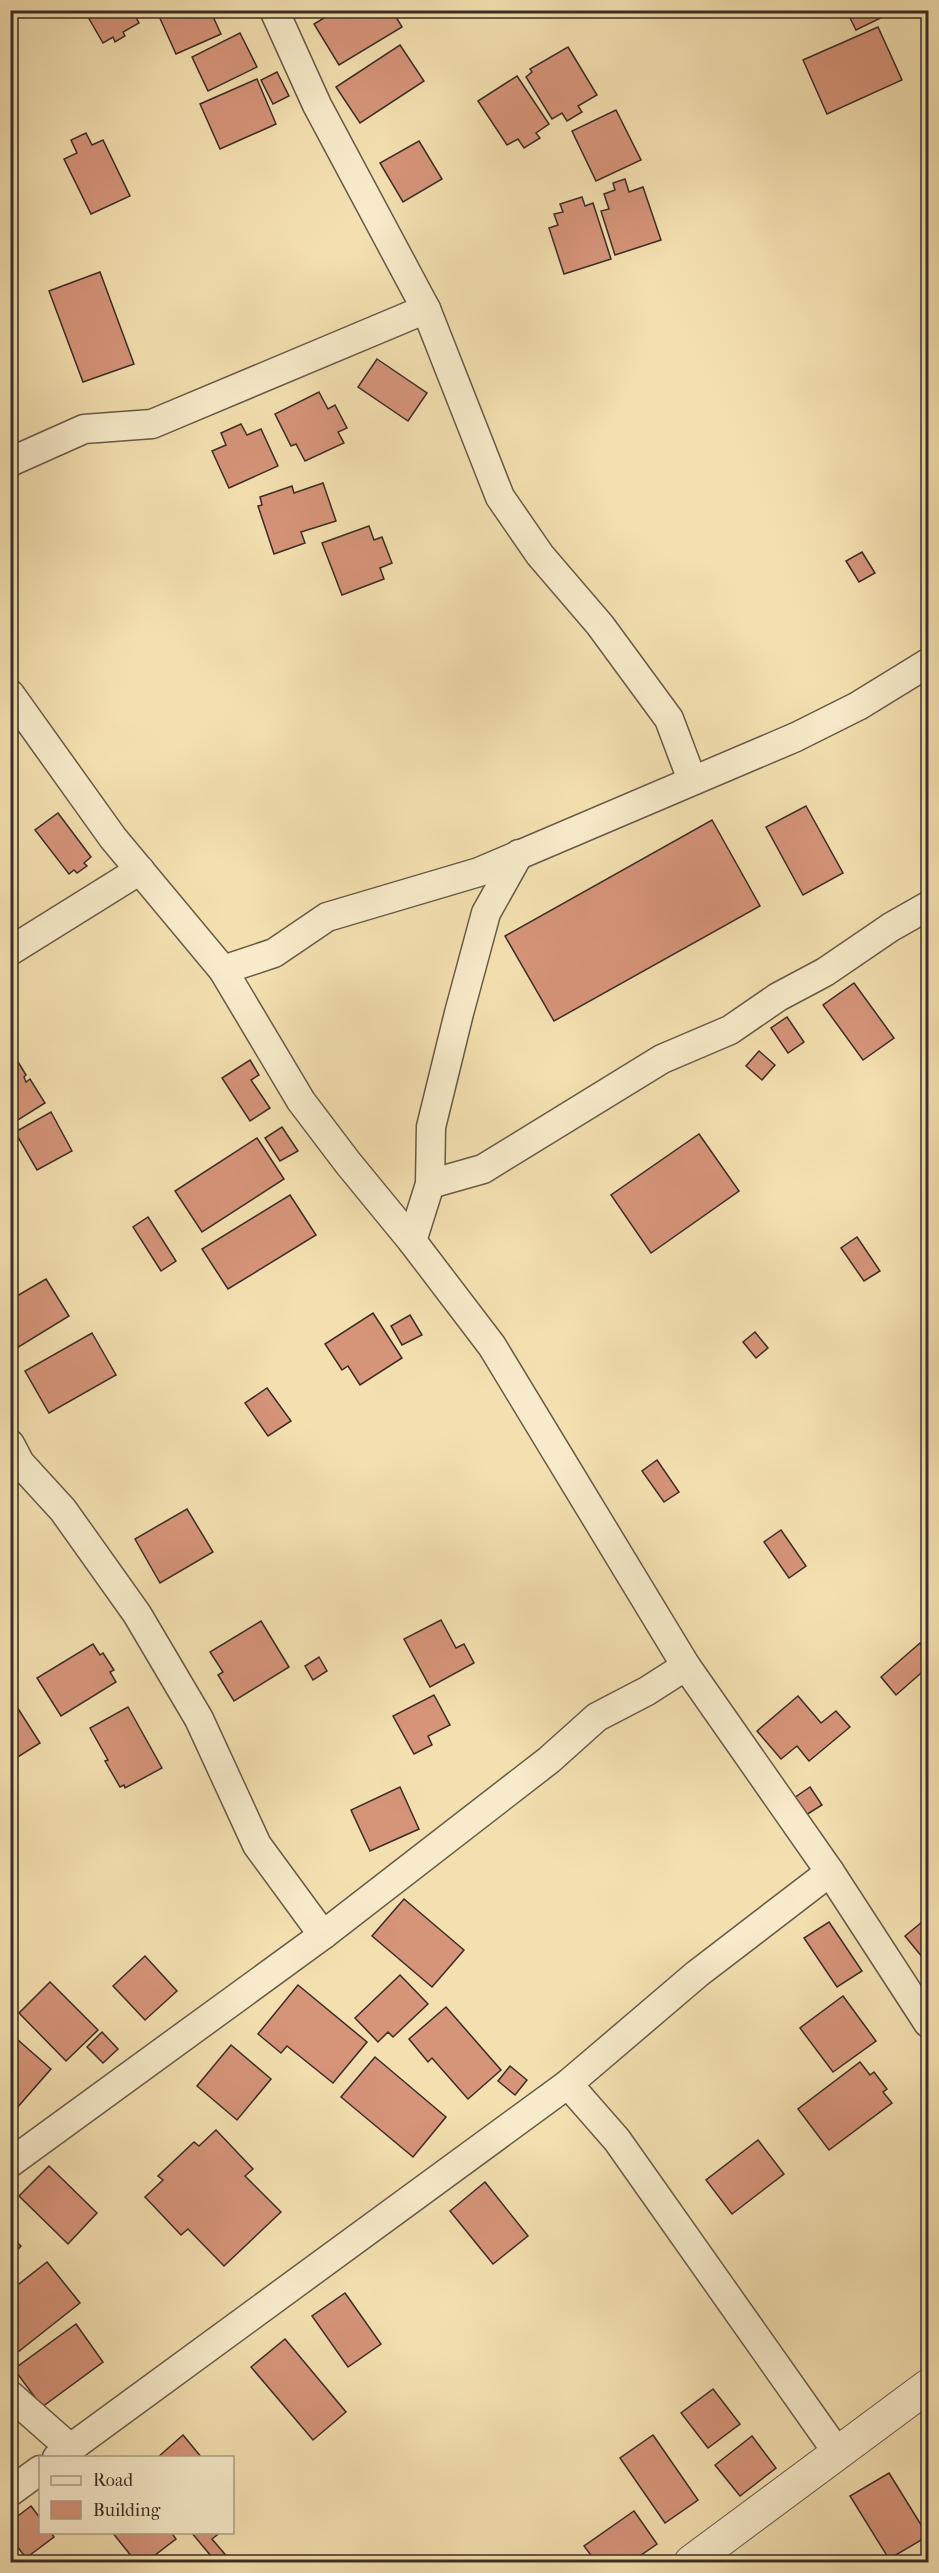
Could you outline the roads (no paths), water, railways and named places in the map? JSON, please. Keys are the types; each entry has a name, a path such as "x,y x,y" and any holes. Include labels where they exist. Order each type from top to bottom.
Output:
{"street":[{"path":"274,10 316,105 426,309 500,497 540,555 600,625 669,718 692,780"},
{"path":"10,462 84,429 152,424 426,309"},
{"path":"223,970 274,953 327,916 479,872 796,737 858,706 928,663"},
{"path":"10,694 113,838 223,970 302,1101 492,1346 686,1666 830,1872 928,2023"},
{"path":"412,1240 430,1184 431,1127 486,913 519,854"},
{"path":"10,951 140,870"},
{"path":"430,1184 483,1169 662,1059 730,1030 778,997 825,972 891,927 928,906"},
{"path":"10,1444 20,1462 63,1510 137,1614 199,1719 257,1845 323,1935"},
{"path":"10,2163 323,1935 549,1760 597,1717 647,1691 686,1666"},
{"path":"10,2395 64,2453 568,2084 697,1974 830,1872"},
{"path":"568,2084 617,2140 837,2452"},
{"path":"691,2562 928,2386"},
{"path":"10,2492 39,2471"}]}
